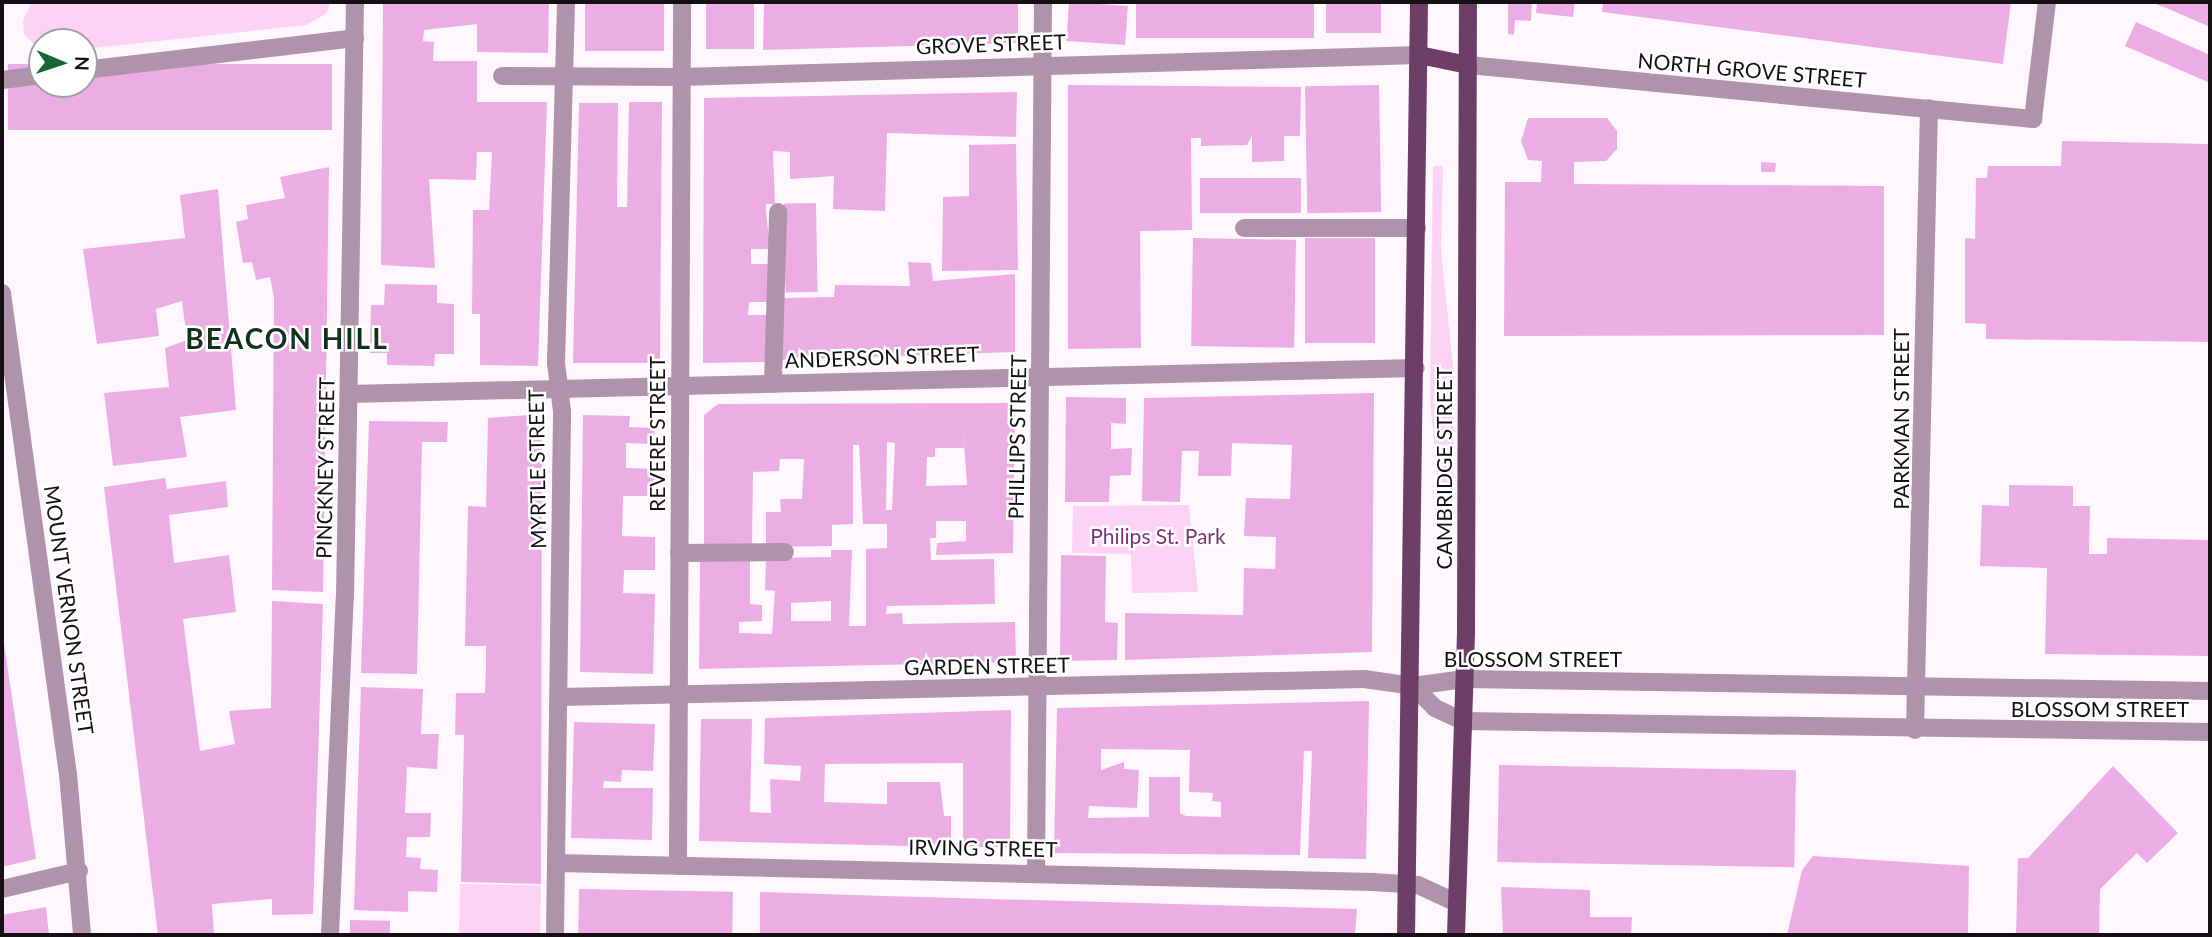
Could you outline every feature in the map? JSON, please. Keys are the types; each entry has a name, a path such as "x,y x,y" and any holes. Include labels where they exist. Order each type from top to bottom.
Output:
{"main road":[{"name":"CAMBRIDGE STREET","path":"1406,935 1413,686 1419,2"},
{"name":"CAMBRIDGE STREET","path":"1456,935 1465,679 1468,2"},
{"path":"1419,55 1468,65"}],"street":[{"name":"PINCKNEY STREET","path":"330,935 350,394 355,2"},
{"name":"MYRTLE STREET","path":"555,935 560,697 559,390 566,2"},
{"name":"REVERE STREET","path":"678,866 682,2"},
{"name":"PHILLIPS STREET","path":"1036,872 1043,2"},
{"name":"NORTH GROVE STREET","path":"1468,65 2032,119 2047,2"},
{"path":"98,68 355,38"},
{"name":"GROVE STREET","path":"502,76 682,77 1419,55"},
{"path":"2,80 28,77"},
{"name":"PARKMAN STREET","path":"1915,730 1929,108"},
{"path":"773,383 778,212"},
{"path":"1244,228 1418,228"},
{"name":"MOUNT VERNON STREET","path":"2,293 79,871 82,935"},
{"name":"ANDERSON STREET","path":"350,394 680,388 1040,374 1416,368"},
{"path":"679,553 785,552"},
{"name":"GARDEN STREET","path":"560,697 1364,679 1413,686"},
{"name":"BLOSSOM STREET","path":"1413,686 1465,679 2210,691"},
{"name":"BLOSSOM STREET","path":"1413,686 1435,708 1463,721 1915,730 2210,732"},
{"name":"IRVING STREET","path":"556,863 1036,872 1409,884 1457,903"},
{"path":"2,889 79,871"}],"green space":[{"path":"32,2 331,2 326,14 306,25 98,47 98,28 28,28 28,38 24,34 23,20"},
{"path":"1433,166 1443,166 1441,249 1454,377 1453,527 1441,527 1430,396"},
{"name":"Philips St. Park","path":"1189,505 1198,592 1132,593 1131,554 1072,553 1073,506"},
{"path":"460,884 541,885 540,935 459,935"}],"building":[{"path":"383,2 549,2 548,53 477,52 477,24 424,30 423,41 434,42 433,61 477,61 477,102 547,102 538,366 480,365 480,314 472,314 473,210 489,210 492,152 477,152 476,180 429,179 435,268 381,265"},
{"path":"585,2 664,2 664,51 585,51"},
{"path":"706,2 754,2 754,49 706,49"},
{"path":"764,2 1018,2 1018,43 763,50"},
{"path":"1069,2 1128,6 1125,45 1066,41"},
{"path":"1136,2 1314,2 1314,38 1136,38"},
{"path":"1326,2 1381,2 1381,33 1326,33"},
{"path":"1508,2 1532,2 1531,21 1515,20 1514,35 1508,34"},
{"path":"1537,2 1575,2 1573,17 1536,13"},
{"path":"1603,2 2011,2 2003,64 1602,12"},
{"path":"2151,2 2210,2 2210,27 2171,10"},
{"path":"2136,22 2210,55 2210,83 2125,46"},
{"path":"8,64 28,64 28,98 98,98 98,64 332,64 332,130 8,130"},
{"path":"1068,85 1301,87 1300,136 1284,136 1284,161 1252,162 1252,136 1247,145 1201,146 1201,138 1191,138 1192,230 1140,231 1141,348 1068,349"},
{"path":"1379,85 1381,212 1307,213 1305,86"},
{"path":"1017,92 1016,137 887,133 885,211 833,209 834,176 790,179 790,152 773,151 775,204 766,204 770,249 751,249 751,264 769,264 769,302 749,302 748,315 769,315 768,362 703,363 704,98"},
{"path":"629,102 662,102 660,363 573,363 579,103 618,103 617,207 627,207"},
{"path":"1528,118 1607,118 1617,131 1617,149 1606,161 1574,162 1574,184 1884,186 1884,335 1504,336 1505,182 1541,182 1542,161 1528,160 1521,141"},
{"path":"2062,141 2210,144 2210,342 1986,339 1986,324 1965,323 1965,238 1975,239 1976,178 1987,178 1988,166 2061,166"},
{"path":"1016,144 1018,270 942,271 943,197 969,196 969,145"},
{"path":"1761,162 1776,163 1775,172 1761,172"},
{"path":"329,167 323,592 272,590 274,298 270,277 256,280 252,262 243,263 236,222 248,219 246,205 285,198 280,177"},
{"path":"1200,178 1301,178 1301,213 1200,213"},
{"path":"218,189 236,410 180,417 187,457 113,466 104,393 169,387 165,348 187,340 182,301 156,309 159,336 97,344 83,249 185,238 180,195"},
{"path":"816,203 818,292 786,293 784,204"},
{"path":"1193,238 1296,240 1294,348 1191,346"},
{"path":"1305,238 1375,238 1375,343 1305,343"},
{"path":"908,262 931,263 933,281 1015,274 1015,352 781,360 782,298 834,297 835,285 910,286"},
{"path":"385,284 437,285 437,303 454,304 454,354 435,354 434,366 387,365 387,353 370,353 371,305 384,305"},
{"path":"1374,393 1372,652 1125,660 1125,613 1243,615 1244,568 1275,569 1276,537 1244,536 1246,498 1290,499 1292,445 1232,443 1231,476 1198,476 1199,451 1182,451 1180,502 1142,501 1144,398"},
{"path":"1066,397 1126,398 1126,424 1111,423 1111,449 1132,448 1131,475 1110,476 1109,502 1065,502"},
{"path":"1015,403 1013,553 936,555 937,543 966,541 966,521 936,521 936,538 930,538 931,560 994,559 995,604 887,606 886,614 902,613 903,624 1015,622 1016,662 699,669 700,559 750,559 750,604 762,605 762,621 739,622 739,633 772,634 775,591 765,590 766,558 831,557 831,550 852,550 849,626 866,626 866,549 887,548 887,524 863,524 859,445 853,445 853,524 832,525 832,546 766,547 766,512 781,512 780,499 802,499 804,459 780,459 779,471 753,472 752,546 704,546 704,415 718,404","holes":["963,429 967,485 926,486 927,457 935,457 935,448 964,448","887,442 895,443 892,510 886,510","831,601 831,621 791,621 791,603"]},
{"path":"542,414 541,884 461,882 464,735 455,735 456,693 485,693 486,665 486,646 465,646 468,506 486,507 488,418"},
{"path":"583,415 630,416 629,427 655,428 654,444 626,443 626,468 656,469 656,496 623,496 622,536 655,537 655,570 624,570 623,593 655,594 653,674 580,672"},
{"path":"369,421 448,422 447,442 422,442 417,674 361,673"},
{"path":"165,478 167,489 226,481 228,507 169,515 174,563 229,555 236,612 183,619 200,751 235,744 229,711 271,708 272,601 323,604 313,914 272,915 272,899 212,904 214,935 158,935 104,487"},
{"path":"2009,485 2073,486 2073,506 2090,506 2089,554 2107,554 2107,538 2210,540 2210,656 2045,654 2047,568 1980,566 1982,505 2009,506"},
{"path":"1061,555 1106,556 1105,622 1118,623 1117,660 1060,661"},
{"path":"2,630 36,859 2,867"},
{"path":"361,687 423,689 421,734 439,734 437,769 407,767 405,813 431,813 430,837 407,837 406,857 421,858 420,869 438,870 437,892 408,891 408,912 354,910"},
{"path":"1369,701 1366,859 1308,858 1312,751 1304,751 1300,855 1054,853 1057,708","holes":["1101,749 1190,750 1189,792 1213,793 1212,801 1221,802 1221,817 1186,816 1180,813 1180,777 1149,777 1149,817 1088,818 1089,806 1137,808 1139,770 1124,769 1124,762 1101,770"]},
{"path":"1011,710 1010,847 963,847 963,763 825,764 824,802 887,804 887,782 940,782 944,816 951,816 951,847 699,841 701,719 752,719 750,812 771,813 770,779 800,781 801,766 764,764 765,718"},
{"path":"574,722 655,724 653,771 622,770 621,782 604,781 603,788 653,788 652,840 571,838"},
{"path":"1499,765 1796,770 1794,867 1497,862"},
{"path":"2113,766 2178,833 2147,863 2137,853 2100,889 2099,935 2016,935 2018,858 2028,858"},
{"path":"1813,856 1969,866 1968,935 1787,935 1802,870"},
{"path":"1501,887 1590,890 1590,917 1632,917 1631,935 1503,935"},
{"path":"579,889 733,892 732,935 578,935"},
{"path":"760,892 1357,909 1355,935 760,935"},
{"path":"46,907 49,935 4,935 2,915"},
{"path":"350,920 390,921 390,935 350,935"}],"district":[{"name":"BEACON HILL","path":"287,338"}]}
